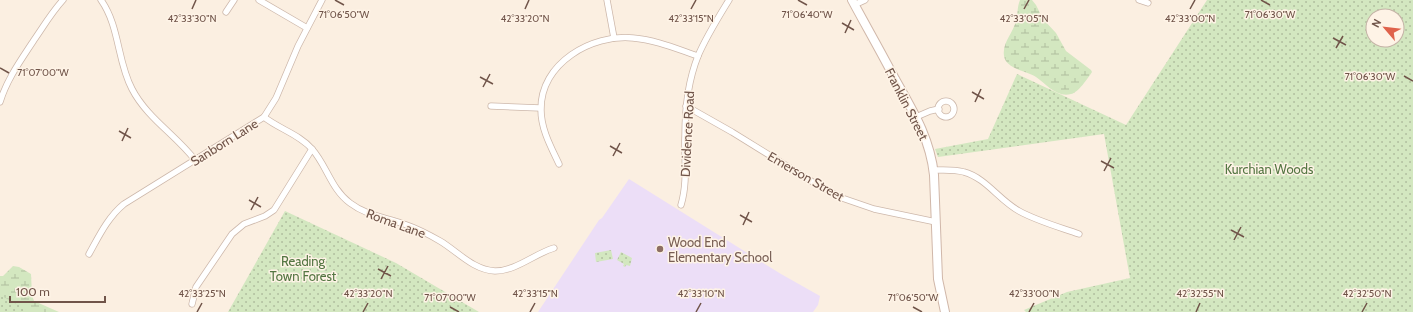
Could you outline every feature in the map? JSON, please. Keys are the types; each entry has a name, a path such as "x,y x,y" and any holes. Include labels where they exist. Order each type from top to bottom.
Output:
{"main road":[{"name":"Franklin Street","path":"853,2 916,117 928,143 933,170 938,279 945,312"}],"street":[{"path":"0,102 13,72 63,0"},
{"path":"101,0 113,22 122,64 132,89 148,113 185,148 195,160"},
{"path":"226,12 234,0"},
{"path":"258,0 307,28"},
{"name":"Sanborn Lane","path":"89,254 108,221 119,208 264,117 273,103 307,28 322,0"},
{"path":"607,0 614,38"},
{"name":"Dividence Road","path":"681,205 685,188 684,135 686,106 690,82 698,56 729,0"},
{"path":"853,2 865,0"},
{"path":"1139,0 1148,2"},
{"path":"559,164 546,138 540,108 547,82 564,60 584,47 596,42 614,38 648,40 698,56"},
{"path":"491,106 540,108"},
{"name":"Emerson Street","path":"686,106 842,198 874,208 936,222"},
{"path":"916,117 930,111 939,110"},
{"name":"Roma Lane","path":"264,117 301,140 312,149 335,188 350,203 368,214 404,224 423,232 440,241 480,268 495,271 509,269 542,252 554,248"},
{"path":"192,304 198,284 228,238 239,227 265,216 274,210 312,149"},
{"path":"933,170 956,170 970,174 987,185 1006,203 1018,210 1042,221 1079,234"}],"shaded area":[{"name":"Wood End Elementary School","path":"629,179 781,274 820,296 818,305 813,312 538,312 599,220 602,218"}],"green space":[{"path":"1020,0 1032,0 1043,19 1056,33 1066,51 1091,70 1092,72 1080,88 1074,93 1066,95 1056,92 1036,77 1013,67 1006,60 1004,51 1006,42 1015,25"},
{"name":"Kurchian Woods","path":"1207,0 1413,0 1413,312 1026,312 1024,310 1067,292 1130,278 1104,134 938,157 935,149 988,139 1017,74 1126,125"},
{"name":"Reading Town Forest","path":"285,211 396,263 479,312 228,312"},
{"path":"611,250 613,259 596,262 595,253"},
{"path":"621,252 632,258 630,266 626,265 625,267 623,266 624,264 617,260"},
{"path":"13,266 19,267 31,274 32,295 34,301 59,312 0,312 0,276 3,276"},
{"path":"0,295 31,312 0,312"}],"place":[{"name":"Wood End Elementary School","path":"660,249"}]}
